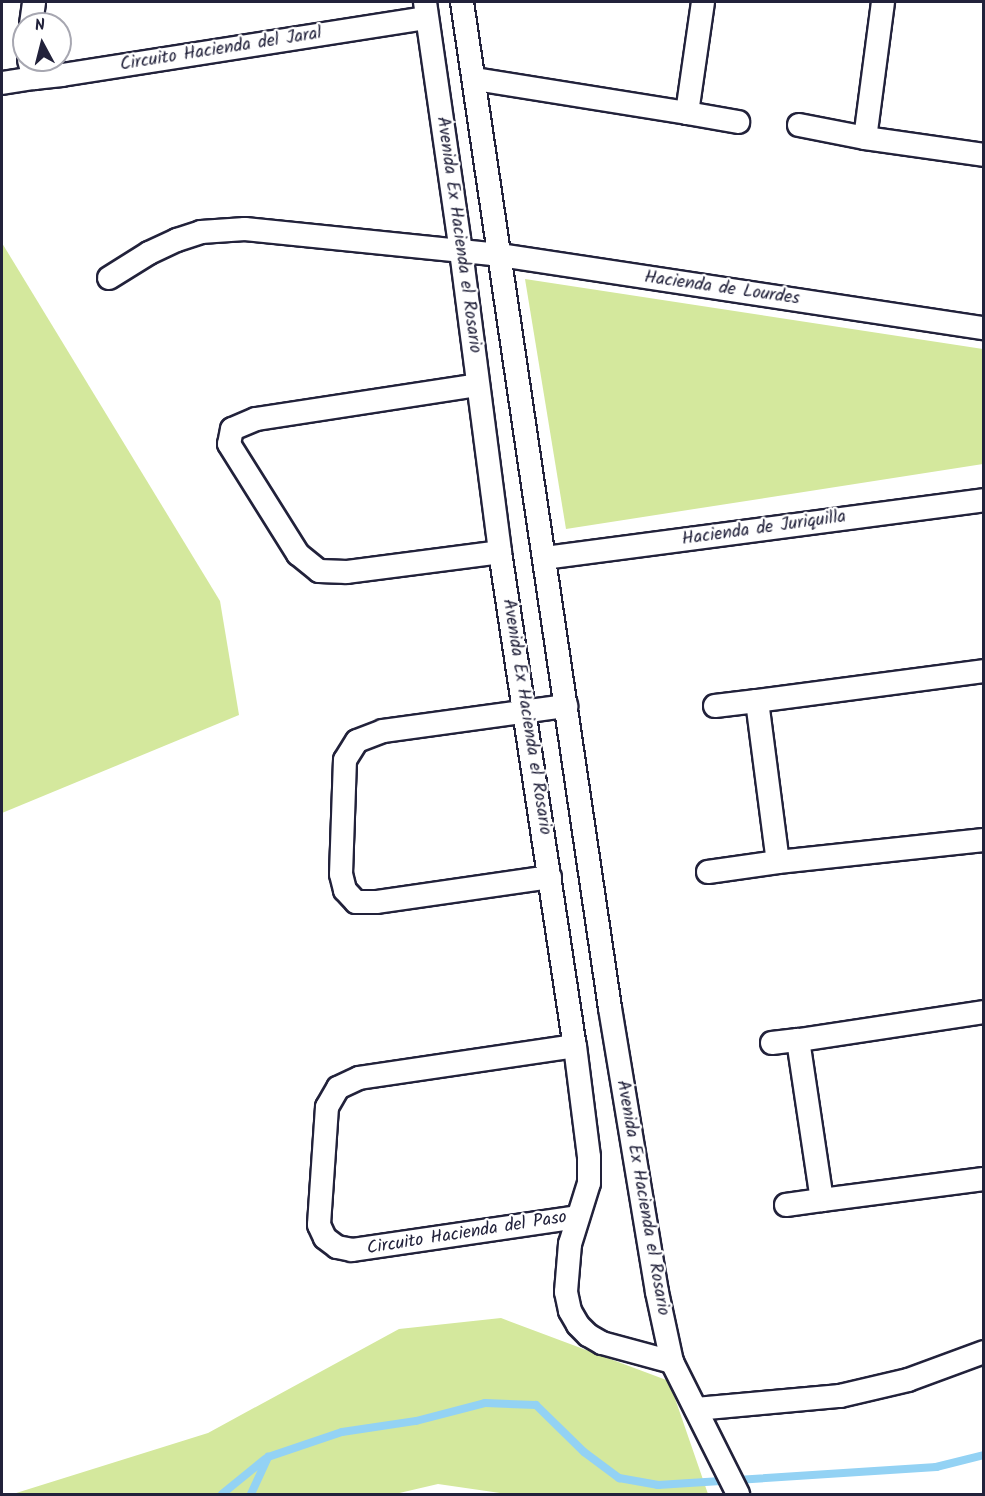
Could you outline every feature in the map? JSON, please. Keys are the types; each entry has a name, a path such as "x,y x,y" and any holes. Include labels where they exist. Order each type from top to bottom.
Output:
{"street":[{"name":"Avenida Ex Hacienda el Rosario","path":"462,2 637,1176 672,1362 738,1494"},
{"path":"687,113 703,2"},
{"path":"865,138 883,2"},
{"name":"Avenida Ex Hacienda el Rosario","path":"426,10 461,251 500,552 526,711 575,1046 590,1173 586,1199 577,1217 570,1244 566,1292 570,1311 578,1325 602,1343 672,1362"},
{"name":"Circuito Hacienda del Jaral","path":"72,63 426,10"},
{"name":"Circuito Hacienda del Jaral","path":"2,83 26,72"},
{"path":"475,80 738,122"},
{"path":"799,125 865,138 984,155"},
{"name":"Hacienda de Lourdes","path":"109,278 149,253 177,240 224,229 270,231 500,255 984,328"},
{"path":"478,385 256,419 232,429 229,444 298,554 319,571 347,572 500,552"},
{"name":"Hacienda de Juriquilla","path":"545,558 984,500"},
{"path":"715,706 984,671"},
{"path":"757,701 778,862"},
{"path":"550,877 366,903 356,902 348,896 341,874 345,760 357,741 383,731 566,706"},
{"path":"708,872 778,862 984,840"},
{"path":"772,1043 984,1012"},
{"path":"798,1040 822,1200"},
{"name":"Circuito Hacienda del Paso","path":"575,1046 359,1078 338,1088 327,1107 319,1225 325,1238 331,1243 337,1247 352,1250 577,1217"},
{"path":"786,1205 984,1179"},
{"path":"696,1408 840,1396 908,1380 984,1352"}],"green space":[{"path":"2,243 220,601 239,715 2,813"},
{"path":"525,279 983,349 983,464 566,529"},
{"path":"501,1318 669,1381 708,1494 507,1494 438,1484 395,1494 13,1494 208,1433 399,1329"}],"waterway":[{"path":"251,1494 268,1457 342,1432 416,1421 485,1403 536,1405 584,1452 619,1478 658,1485 936,1467 984,1455"},
{"path":"222,1494 265,1459"}]}
